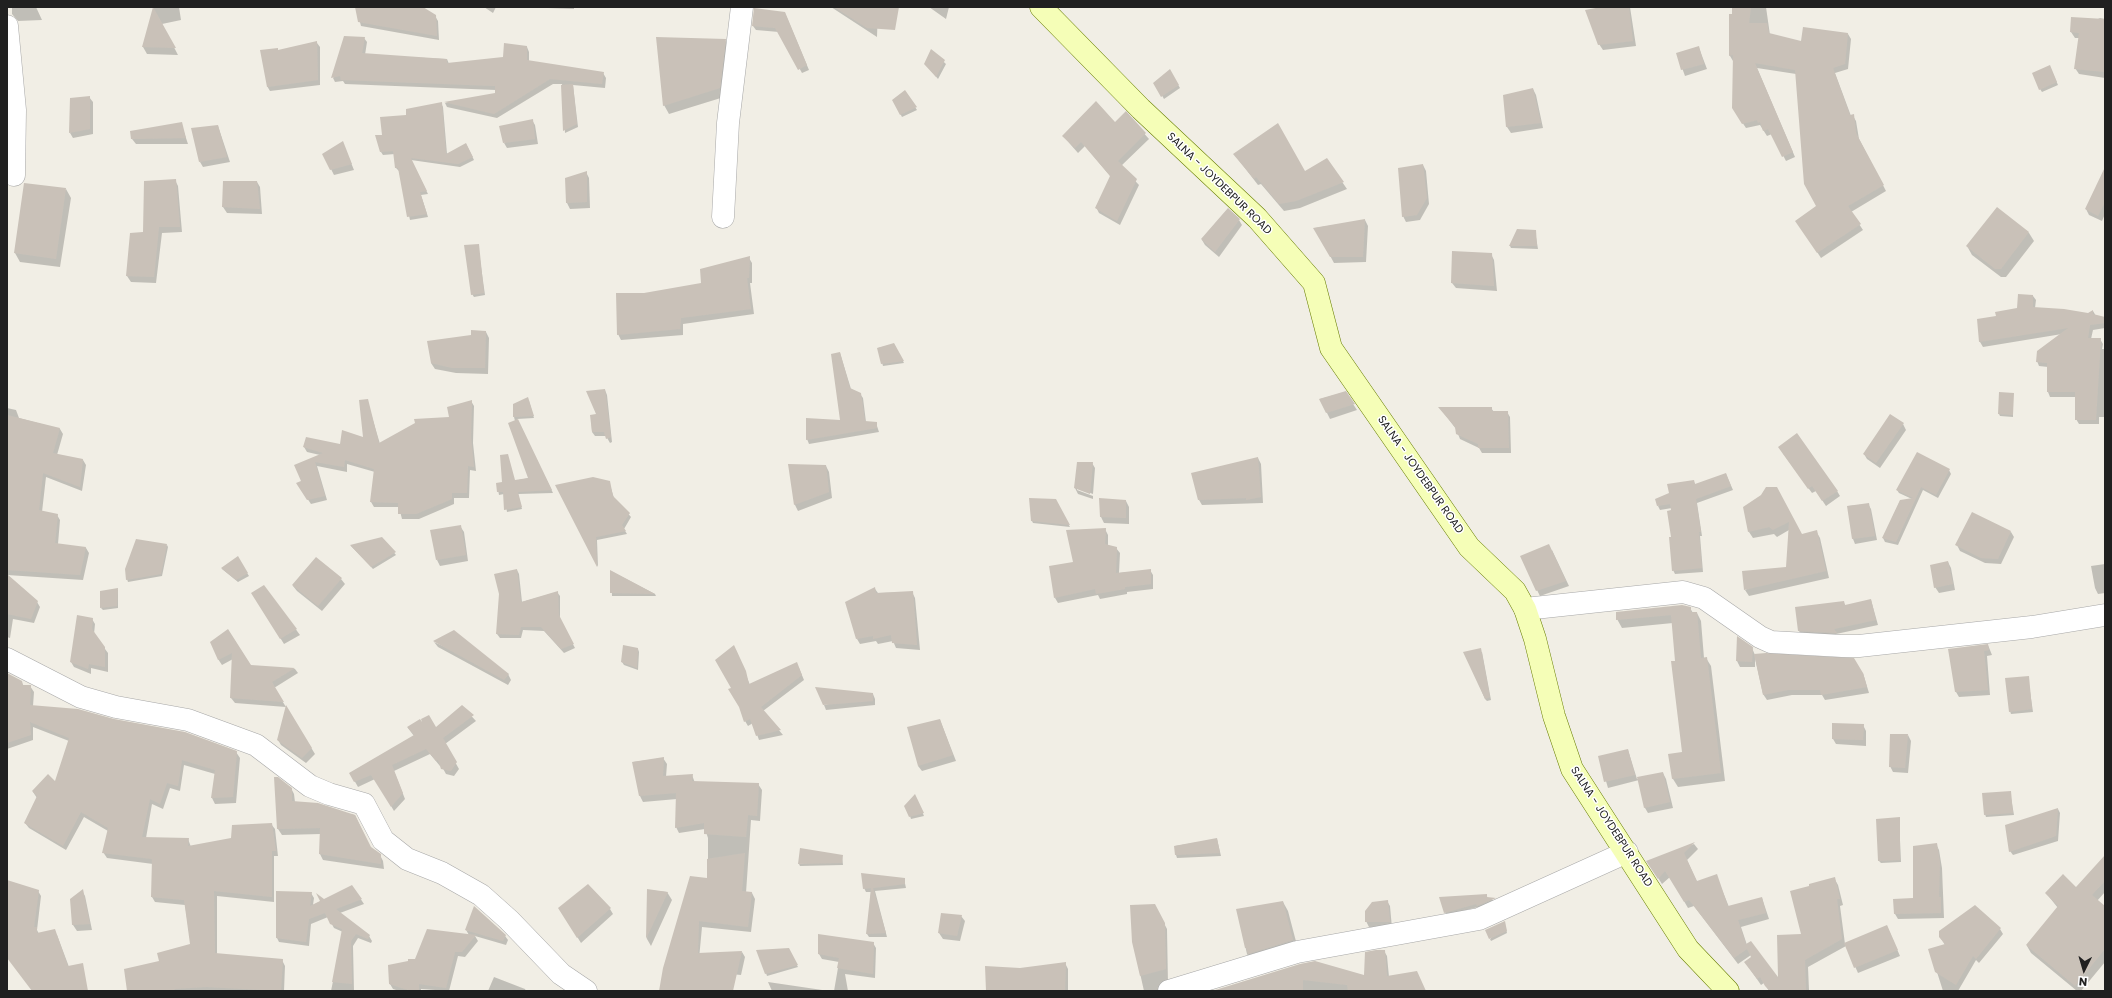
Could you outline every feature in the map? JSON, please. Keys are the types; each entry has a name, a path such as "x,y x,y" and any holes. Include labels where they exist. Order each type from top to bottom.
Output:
{"main road":[{"name":"SALNA - JOYDEBPUR ROAD","path":"1041,7 1141,109 1257,218 1314,283 1331,348 1469,547 1515,591 1525,608 1535,639 1554,716 1572,769 1627,852 1688,949 1728,991"}],"street":[{"path":"723,217 728,123 742,7"},
{"path":"7,26 16,110 14,175"},
{"path":"1525,608 1683,592 1704,598 1760,637 1771,642 1842,646 1859,646 2032,627 2105,615"},
{"path":"7,659 80,697 116,707 188,720 256,745 310,786 329,794 364,804 383,840 407,859 442,873 481,895 509,920 561,974 586,991"},
{"path":"1169,991 1297,952 1479,919 1627,852"}],"building":[{"path":"153,7 176,48 142,47"},
{"path":"355,7 423,7 436,15 437,36 358,22"},
{"path":"834,7 899,7 895,30 867,28"},
{"path":"1601,7 1629,7 1633,41 1598,45 1585,10"},
{"path":"1732,7 1751,7 1749,23 1767,23 1769,33 1801,41 1803,27 1848,33 1845,64 1833,68 1850,115 1854,114 1856,133 1884,185 1848,206 1861,224 1817,253 1795,221 1816,206 1804,184 1795,70 1755,63 1793,152 1782,157 1768,129 1763,131 1760,122 1758,123 1757,120 1742,124 1732,108 1733,55 1729,56 1729,14 1732,14"},
{"path":"754,8 785,12 807,65 798,70 775,28 752,26"},
{"path":"2071,17 2105,19 2105,72 2074,69 2079,33 2070,32"},
{"path":"344,36 365,37 362,53 447,59 447,63 503,57 504,43 527,46 527,60 604,72 602,84 550,79 494,114 444,102 495,93 495,86 341,80 340,76 331,78"},
{"path":"656,37 726,39 720,88 663,106"},
{"path":"317,41 318,80 267,87 260,50 278,48 278,50"},
{"path":"1699,46 1704,64 1681,70 1676,53"},
{"path":"931,49 945,60 936,77 924,64"},
{"path":"2050,65 2057,82 2039,90 2032,73"},
{"path":"1170,69 1179,85 1161,97 1153,83"},
{"path":"573,84 577,124 563,131 561,85"},
{"path":"1533,88 1541,123 1506,127 1503,95"},
{"path":"905,90 917,107 900,115 892,100"},
{"path":"90,96 90,129 69,133 70,98"},
{"path":"1096,101 1115,122 1126,111 1146,133 1118,161 1137,179 1117,221 1095,208 1110,176 1081,142 1075,148 1062,136"},
{"path":"442,102 446,154 466,143 473,157 458,164 411,158 427,191 420,192 427,214 407,217 398,168 395,168 393,151 380,152 375,135 382,135 380,117 406,115 406,109"},
{"path":"533,119 535,139 503,143 499,126"},
{"path":"182,122 186,138 131,139 130,131"},
{"path":"1278,123 1305,171 1327,158 1344,182 1296,201 1279,204 1256,177 1254,179 1233,154"},
{"path":"218,125 227,157 199,162 191,128"},
{"path":"343,141 352,164 330,170 322,154"},
{"path":"1423,164 1427,198 1417,215 1402,217 1398,168"},
{"path":"2105,167 2105,202 2098,216 2085,209"},
{"path":"587,171 587,202 566,203 565,178"},
{"path":"176,179 180,227 159,227 154,277 126,276 130,233 143,232 144,181"},
{"path":"223,181 257,181 260,209 222,207"},
{"path":"24,183 66,188 56,259 14,253"},
{"path":"1997,207 2029,232 2001,269 1995,269 1966,246"},
{"path":"1228,208 1240,219 1215,252 1201,239"},
{"path":"1365,219 1363,257 1330,257 1313,228"},
{"path":"1517,229 1536,230 1537,246 1509,246"},
{"path":"479,244 484,293 471,295 464,245"},
{"path":"1452,251 1492,253 1494,286 1451,283"},
{"path":"750,256 749,278 747,278 751,309 681,318 680,329 617,335 616,293 644,293 701,283 700,269"},
{"path":"2018,294 2033,295 2033,307 2064,309 2088,313 2093,310 2093,314 2105,317 2105,323 2090,325 2088,338 2101,338 2096,420 2075,420 2075,392 2047,392 2047,363 2036,362 2037,351 2068,328 1979,342 1977,319 1996,316 1995,312 2017,308"},
{"path":"471,330 486,331 485,368 452,368 431,363 427,341 471,335"},
{"path":"894,343 904,361 881,364 877,348"},
{"path":"840,352 850,388 861,393 865,421 877,422 877,428 806,440 806,418 840,420 831,354"},
{"path":"605,389 611,437 606,439 604,432 592,432 590,415 596,414 586,391"},
{"path":"1346,391 1355,404 1326,413 1319,399"},
{"path":"1999,392 2014,393 2013,415 1998,414"},
{"path":"528,397 534,416 513,417 513,404"},
{"path":"368,399 379,443 415,423 414,419 449,417 447,407 472,400 471,437 474,467 468,466 467,493 452,493 452,499 416,514 398,514 398,503 370,502 374,469 345,460 344,467 315,462 325,496 307,500 296,483 301,481 294,465 323,453 303,447 306,437 340,444 342,430 363,437 359,400"},
{"path":"1438,407 1492,407 1492,411 1508,411 1509,448 1478,448 1478,444 1456,434 1455,427"},
{"path":"1890,414 1904,423 1876,463 1863,454"},
{"path":"7,415 60,428 53,453 83,459 80,487 43,473 39,510 58,514 55,543 86,547 80,575 7,570"},
{"path":"518,419 552,490 518,492 522,507 504,510 503,492 497,492 496,483 502,482 500,455 508,454 515,480 528,478 508,423"},
{"path":"1797,433 1838,491 1822,501 1812,486 1808,489 1778,447"},
{"path":"1917,452 1950,469 1936,495 1921,487 1896,542 1882,538 1900,500 1913,498 1896,490"},
{"path":"1258,457 1261,497 1246,500 1246,498 1198,500 1191,473"},
{"path":"1077,462 1093,462 1090,494 1074,488"},
{"path":"788,464 826,465 829,492 794,505"},
{"path":"1726,473 1731,486 1696,499 1701,532 1699,532 1702,568 1672,571 1669,537 1671,537 1667,511 1671,510 1670,504 1657,506 1655,499 1669,493 1667,484 1694,480 1695,484"},
{"path":"593,477 610,481 613,496 630,513 622,525 626,531 596,537 597,567 555,485"},
{"path":"1766,487 1777,487 1802,534 1817,530 1826,571 1744,590 1742,571 1786,567 1789,522 1773,530 1769,527 1748,532 1743,507 1761,495"},
{"path":"1029,498 1056,499 1070,525 1031,521"},
{"path":"1099,498 1126,500 1126,518 1100,517"},
{"path":"1869,503 1875,536 1852,539 1847,506"},
{"path":"1972,512 2011,531 1998,559 1981,558 1955,545"},
{"path":"461,525 466,555 436,560 430,530"},
{"path":"1106,528 1105,544 1117,547 1116,573 1151,569 1151,584 1125,587 1125,589 1096,594 1095,589 1054,598 1049,566 1073,562 1066,530"},
{"path":"382,537 396,552 371,567 350,545"},
{"path":"136,539 167,544 161,574 126,580 125,569"},
{"path":"1549,544 1566,581 1536,591 1520,556"},
{"path":"238,556 248,573 236,580 221,568"},
{"path":"316,557 342,578 318,606 292,585"},
{"path":"1948,561 1953,584 1934,588 1930,565"},
{"path":"517,569 521,602 558,591 559,615 574,644 561,649 541,627 521,627 519,635 496,634 499,594 494,574"},
{"path":"610,570 655,594 610,593"},
{"path":"7,574 38,601 31,619 7,614"},
{"path":"264,585 297,629 280,639 251,593"},
{"path":"875,587 876,593 913,591 917,645 892,643 891,635 873,639 873,636 856,639 845,602"},
{"path":"118,588 117,606 100,608 100,591"},
{"path":"1871,599 1876,620 1834,629 1837,633 1798,631 1795,607 1844,601 1845,605"},
{"path":"1682,605 1691,607 1691,612 1697,612 1701,658 1707,657 1721,773 1672,779 1668,754 1682,752 1671,661 1675,661 1671,615 1616,620 1616,612"},
{"path":"77,615 93,618 92,629 105,647 105,667 89,664 88,669 70,662"},
{"path":"228,629 251,665 295,668 272,682 284,702 230,698 232,653 218,660 210,642"},
{"path":"454,630 509,674 504,680 433,641"},
{"path":"1737,636 1753,647 1752,662 1736,661"},
{"path":"1988,644 1989,650 1984,651 1988,690 1955,692 1948,649"},
{"path":"623,645 638,648 637,668 621,662"},
{"path":"734,645 746,671 749,684 797,662 802,675 761,707 781,730 756,736 750,719 744,722 739,707 728,689 731,688 715,660"},
{"path":"1481,648 1490,697 1485,699 1463,652"},
{"path":"1766,653 1854,658 1863,673 1867,687 1821,695 1820,690 1788,690 1763,695 1754,654"},
{"path":"7,673 22,681 23,685 31,685 30,705 78,709 114,719 185,732 237,751 233,797 211,798 215,770 182,760 178,786 167,783 160,804 150,799 142,837 189,838 188,846 231,838 232,825 272,823 276,851 272,851 272,897 214,891 215,953 283,959 281,991 206,987 174,989 176,991 127,991 124,969 159,961 157,953 190,944 184,900 151,897 152,859 102,853 108,828 81,812 63,846 24,823 37,796 32,791 48,774 55,781 69,738 30,722 31,735 7,743"},
{"path":"2029,676 2032,709 2009,712 2005,678"},
{"path":"815,687 873,693 873,701 823,705"},
{"path":"286,705 312,748 302,758 277,740"},
{"path":"462,705 474,715 443,738 457,762 451,771 441,769 438,760 436,761 426,749 392,765 403,793 391,807 371,775 354,782 349,773 414,735 407,727 420,719 422,722 421,719 429,715 436,727"},
{"path":"940,719 953,755 918,766 907,727"},
{"path":"1832,723 1864,724 1863,740 1832,739"},
{"path":"1890,734 1908,734 1905,768 1889,767"},
{"path":"1628,749 1635,775 1604,782 1598,756"},
{"path":"664,757 663,776 693,774 692,781 759,783 757,816 748,815 746,837 704,834 704,823 675,828 676,793 639,796 632,762"},
{"path":"1663,772 1670,802 1644,808 1637,777"},
{"path":"274,777 278,777 292,788 292,801 318,803 355,815 371,847 381,854 381,864 319,854 320,828 277,829"},
{"path":"2011,791 2013,813 1984,815 1982,793"},
{"path":"915,794 924,813 909,817 904,806"},
{"path":"2058,808 2056,836 2009,852 2005,825"},
{"path":"1900,817 1900,860 1878,861 1876,819"},
{"path":"1217,838 1220,853 1175,855 1174,846"},
{"path":"1695,842 1684,853 1697,881 1717,874 1728,906 1762,897 1766,913 1738,920 1746,944 1751,941 1778,977 1777,935 1801,934 1790,891 1835,877 1840,899 1837,899 1842,939 1805,960 1806,991 1770,991 1760,977 1757,979 1744,962 1751,957 1747,949 1734,958 1689,900 1684,902 1665,871 1658,879 1646,861"},
{"path":"1937,843 1940,862 1939,897 1941,897 1941,913 1894,914 1893,899 1913,898 1913,846"},
{"path":"800,848 843,855 842,863 798,864"},
{"path":"745,853 742,891 752,892 748,927 699,921 698,953 742,951 733,991 659,991 663,968 690,876 707,878 707,859"},
{"path":"2105,855 2105,881 2092,895 2105,906 2105,949 2075,986 2026,945 2058,906 2045,893 2063,874 2076,887"},
{"path":"861,873 905,878 905,884 873,888 886,933 866,934 871,888 863,889"},
{"path":"7,880 39,890 34,927 37,927 37,933 55,929 68,966 83,963 88,991 32,991 7,958"},
{"path":"588,884 611,908 577,938 558,908"},
{"path":"352,885 362,899 336,909 370,935 368,939 356,934 351,941 352,984 332,982 342,929 330,924 325,913 309,919 306,942 276,938 276,891 312,892 310,906 320,901 316,893 324,899"},
{"path":"83,889 90,924 72,925 70,899"},
{"path":"647,889 668,892 646,939"},
{"path":"1487,894 1487,897 1496,898 1477,906 1476,904 1444,913 1439,897"},
{"path":"1388,900 1390,922 1365,922 1365,911 1372,902"},
{"path":"1283,901 1293,940 1248,954 1245,948 1236,909"},
{"path":"1155,904 1165,923 1166,969 1140,976 1132,942 1130,905"},
{"path":"1975,905 2001,928 1976,959 1973,956 1956,985 1935,972 1928,949 1945,944 1939,937 1939,931"},
{"path":"474,906 506,935 503,941 465,930"},
{"path":"941,913 962,915 957,936 938,933"},
{"path":"1505,921 1507,931 1489,939 1485,930"},
{"path":"1887,925 1898,950 1854,968 1844,943"},
{"path":"427,929 476,935 462,952 455,952 446,988 419,984 419,991 411,991 389,984 388,965 408,961 408,959 415,959"},
{"path":"818,934 874,942 873,974 837,968 839,958 818,954"},
{"path":"789,948 798,965 765,974 756,950"},
{"path":"1385,950 1387,976 1417,971 1426,991 1348,991 1347,985 1303,980 1303,991 1212,991 1300,964 1315,961 1364,975 1365,952"},
{"path":"1066,962 1065,991 986,991 985,966 1020,968"}]}
